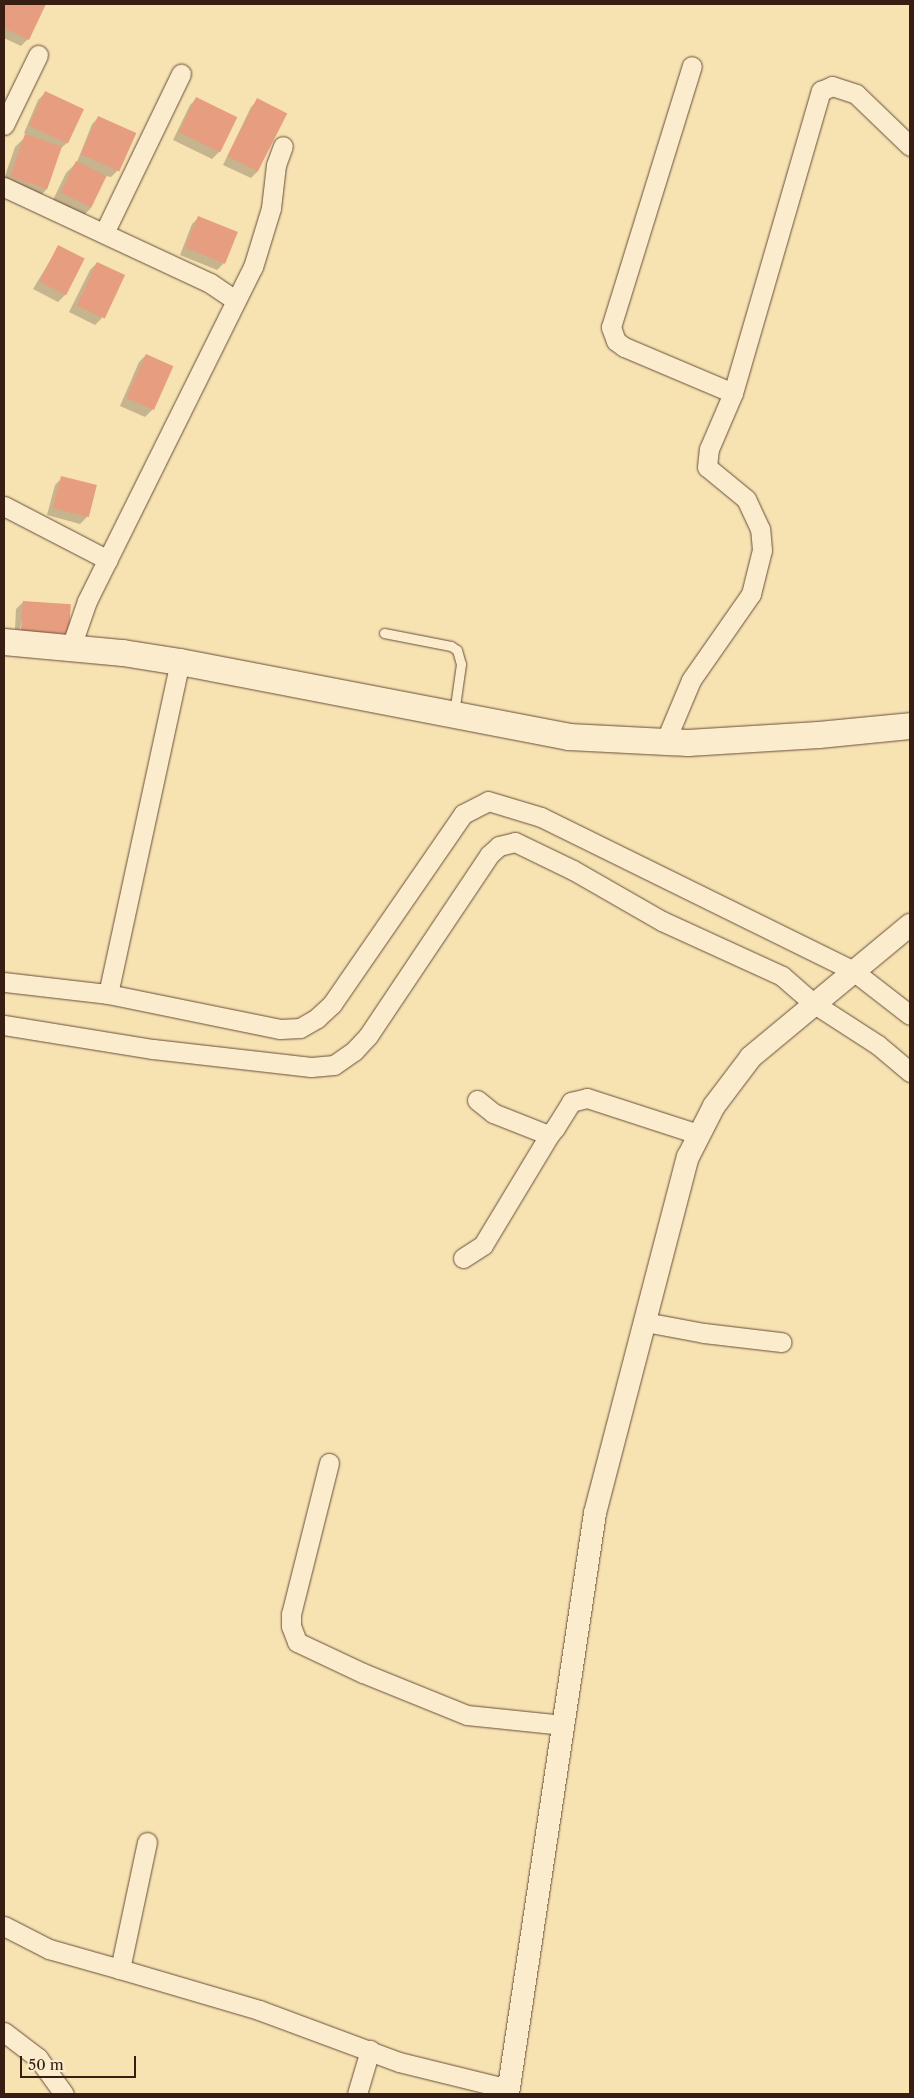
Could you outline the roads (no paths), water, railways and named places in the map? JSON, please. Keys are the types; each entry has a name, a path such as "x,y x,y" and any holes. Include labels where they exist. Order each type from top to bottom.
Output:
{"main road":[{"path":"4,642 71,648 180,662 569,737 665,742 748,741 910,726"}],"street":[{"path":"4,125 38,55"},
{"path":"692,66 610,327 616,341 624,347 733,393"},
{"path":"104,234 182,74"},
{"path":"665,742 691,680 751,594 760,567 760,529 754,514 746,499 707,467 709,449 733,393 821,91 832,86 856,94 910,146"},
{"path":"71,648 87,601 260,250 283,146"},
{"path":"4,188 210,284 235,300"},
{"path":"4,506 108,560"},
{"path":"108,994 180,662"},
{"path":"4,982 108,994 280,1029 300,1028 332,1004 463,814 488,800 541,817 850,972 910,1015"},
{"path":"4,1025 153,1049 311,1067 334,1065 354,1052 368,1036 488,855 500,846 515,842 573,870 662,921 782,976 878,1045 910,1072"},
{"path":"4,1926 48,1949 259,2010 417,2067 508,2091 596,1513 688,1157 698,1134 730,1081 751,1057 816,1000 910,925"},
{"path":"462,1258 484,1245 571,1102 587,1098 698,1134"},
{"path":"477,1100 493,1113 550,1134"},
{"path":"645,1322 704,1334 782,1342"},
{"path":"329,1463 291,1614 297,1642 363,1673 468,1714 563,1725"},
{"path":"120,1970 147,1842"},
{"path":"4,2032 38,2058 64,2094"},
{"path":"357,2094 370,2050"}],"lane":[{"path":"384,633 451,646 457,650 461,664 454,716"}]}
